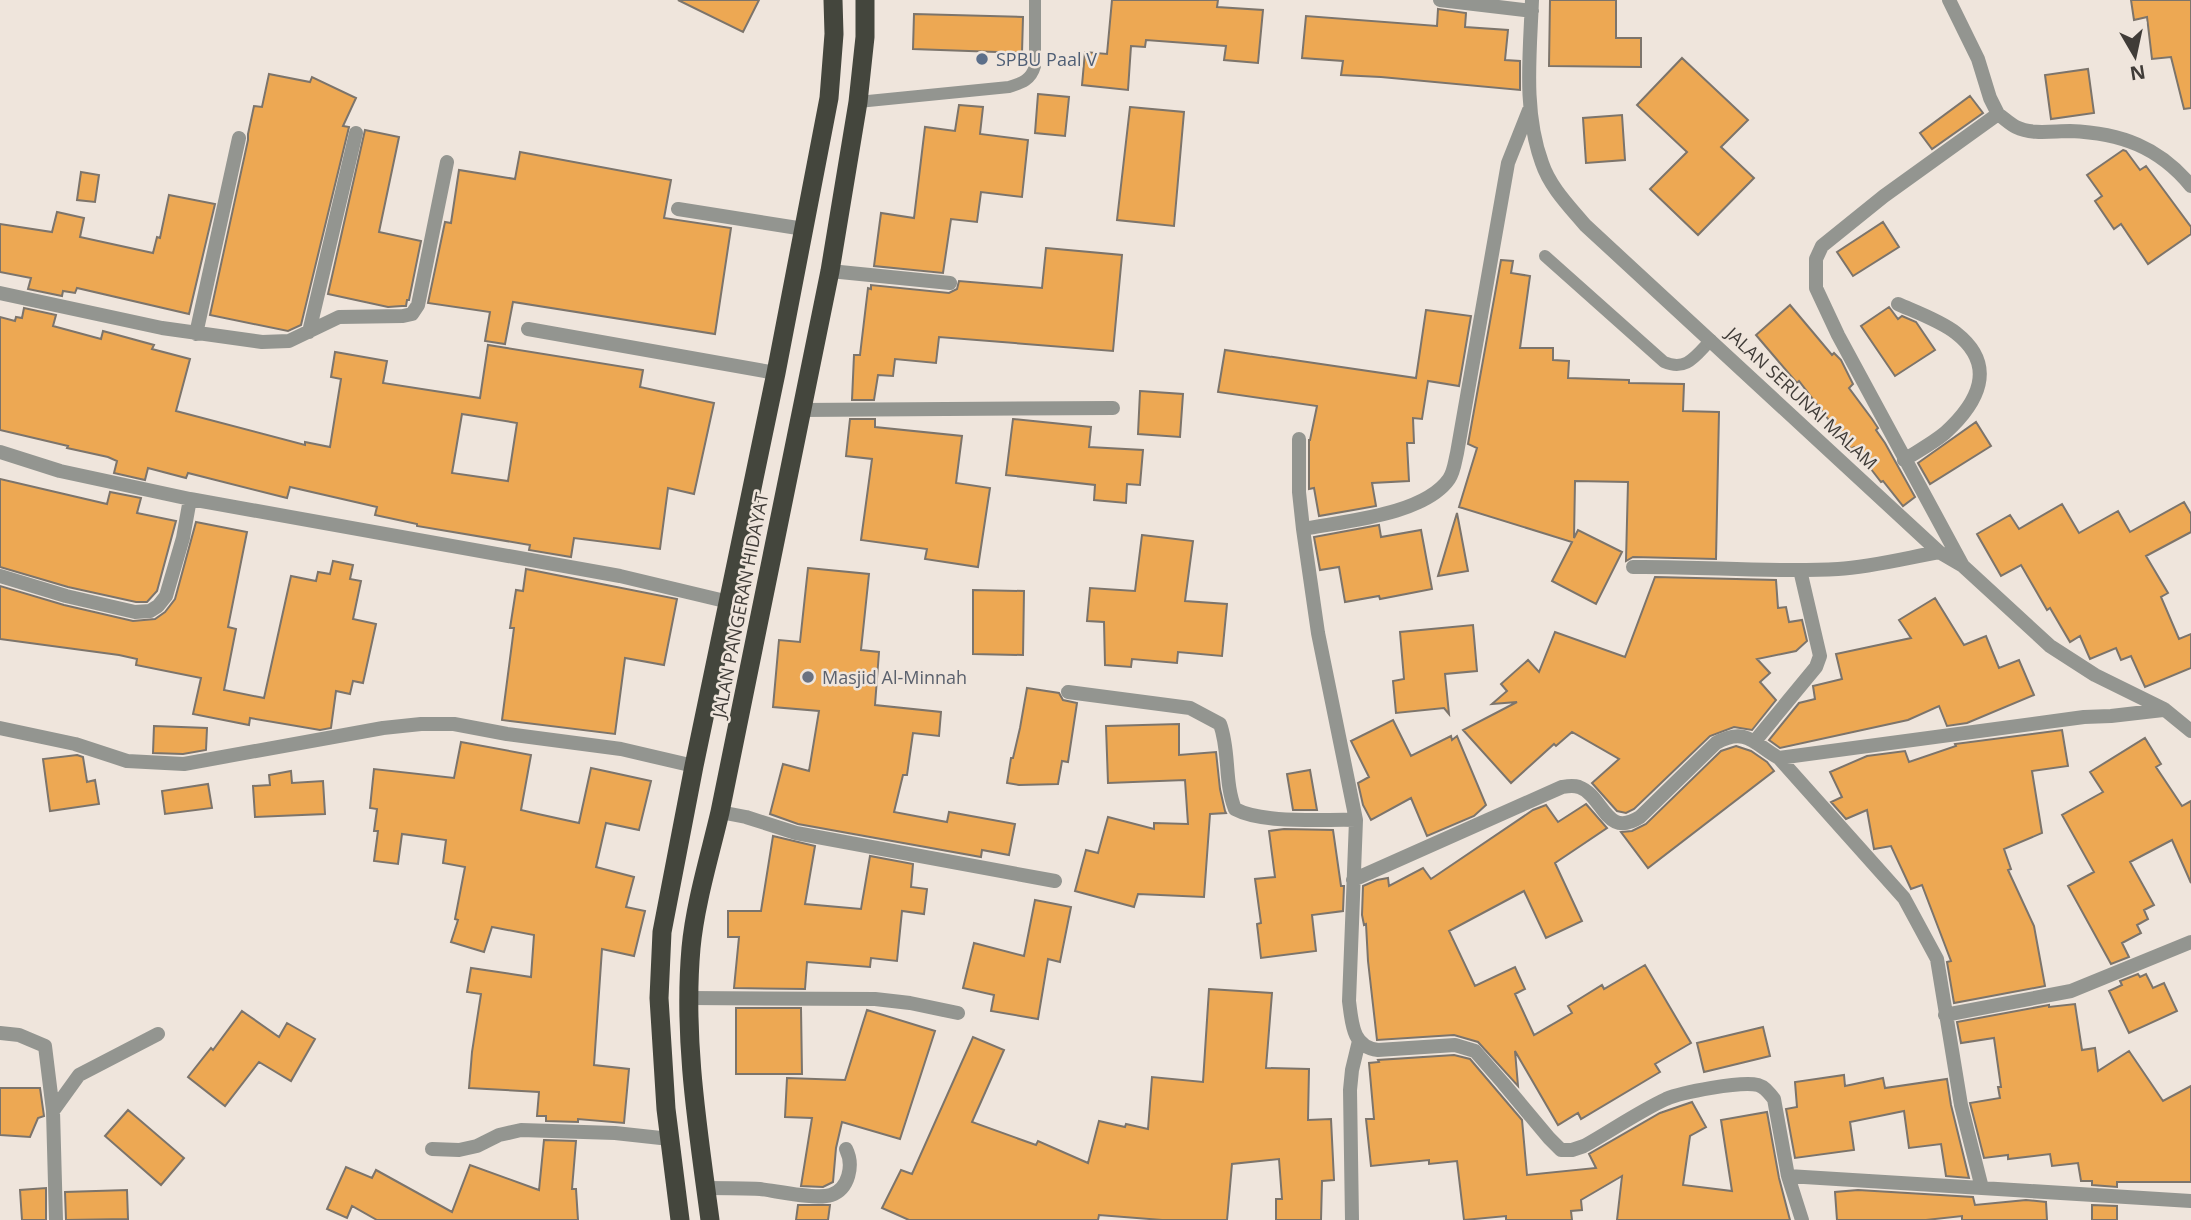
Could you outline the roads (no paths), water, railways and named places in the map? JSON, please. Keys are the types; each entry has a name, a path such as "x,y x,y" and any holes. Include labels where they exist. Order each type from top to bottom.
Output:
{"highway":[{"name":"JALAN PANGERAN HIDAYAT","path":"680,1220 670,1139 659,998 662,932 829,98 834,34 833,0"},
{"name":"JALAN PANGERAN HIDAYAT","path":"710,1220 690,1048 691,946 830,271 858,102 865,37 865,0"},
{"path":"829,98 858,102"},
{"path":"729,602 761,611"}],"street":[{"path":"1440,0 1532,5"},
{"path":"1949,0 1978,59 1998,114 2016,127 2031,131 2074,131 2109,136 2140,145 2162,156 2191,186"},
{"name":"JALAN SERUNAI MALAM","path":"1532,5 1530,109 1542,164 1559,195 1585,225 1939,552 1963,566 2050,646 2095,675 2164,709 2191,731"},
{"path":"1303,529 1389,513 1423,500 1438,491 1451,477 1508,163 1530,109"},
{"path":"1963,566 1838,335 1816,288 1816,259 1822,246 1884,196 1998,114"},
{"path":"309,332 356,134"},
{"path":"196,334 239,138"},
{"path":"0,293 196,334 275,343 289,341 339,317 412,314 418,305 447,162"},
{"path":"678,209 804,229"},
{"path":"830,271 950,284"},
{"path":"1898,304 1955,332 1970,347 1981,369 1979,385 1973,399 1958,420 1943,435 1904,460"},
{"path":"528,329 776,373"},
{"path":"801,410 1113,408"},
{"path":"1299,439 1303,529 1318,634 1356,820 1349,1001 1353,1027 1359,1041 1367,1049 1378,1050 1455,1045 1475,1051 1561,1150 1584,1146 1667,1098 1698,1090 1758,1085 1766,1089 1774,1099 1788,1176 1802,1220"},
{"path":"0,452 60,471 190,499 620,576 729,602"},
{"path":"0,576 66,596 135,612 150,611 166,596 183,538 190,499"},
{"path":"1633,567 1840,569 1939,552"},
{"path":"1755,741 1816,667 1820,656 1800,570"},
{"path":"1068,692 1190,708 1220,724 1226,738 1230,797 1235,809 1245,814 1356,820"},
{"path":"1779,758 2084,717 2164,709"},
{"path":"0,728 75,744 127,761 184,764 383,728 454,724 621,750 694,766"},
{"path":"1353,880 1562,787 1575,785 1583,788 1611,819 1623,824 1630,823 1640,817 1716,743 1739,736 1755,741 1779,758 1904,898 1937,960 1961,1105 1982,1188"},
{"path":"720,812 746,817 796,833 1055,881"},
{"path":"1945,1015 2071,991 2191,942"},
{"path":"689,998 875,999 958,1013"},
{"path":"0,1033 19,1035 45,1046 53,1111 55,1220"},
{"path":"53,1111 79,1075 158,1034"},
{"path":"1352,1220 1350,1090 1359,1041"},
{"path":"432,1149 459,1150 521,1130 601,1132 670,1139"},
{"path":"706,1188 832,1195 844,1184 851,1172 846,1149"},
{"path":"1788,1176 2191,1201"}],"lane":[{"path":"858,102 1009,87 1023,83 1032,74 1035,66 1035,0"},
{"path":"1545,256 1664,362 1674,366 1683,365 1693,359 1711,340"}],"place":[{"name":"SPBU Paal V","path":"982,59"},
{"name":"Masjid Al-Minnah","path":"808,677"}]}
